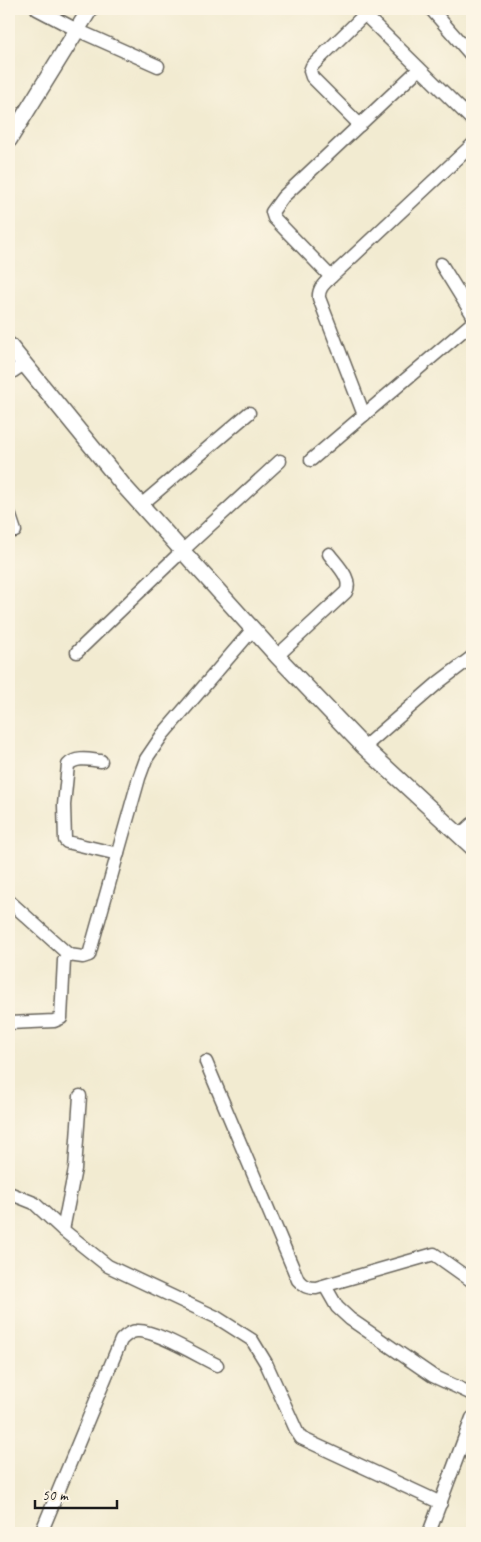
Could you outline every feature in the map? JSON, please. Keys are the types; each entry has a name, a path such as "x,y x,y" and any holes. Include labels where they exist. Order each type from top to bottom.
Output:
{"main road":[{"path":"9,140 90,9"},
{"path":"9,345 123,485 276,656 364,747 472,847"}],"street":[{"path":"37,9 77,30 158,66"},
{"path":"431,9 472,56"},
{"path":"360,125 312,77 310,71 312,66 362,11 419,69 470,114"},
{"path":"331,277 274,218 272,212 283,197 419,69"},
{"path":"364,415 318,298 321,288 472,145"},
{"path":"441,264 472,314"},
{"path":"311,460 472,323"},
{"path":"9,374 24,364"},
{"path":"141,505 250,413"},
{"path":"77,652 182,551 280,461"},
{"path":"9,514 15,531"},
{"path":"276,656 346,592 348,588 347,580 330,554"},
{"path":"9,901 69,955 83,957 90,955 146,759 163,734 253,629"},
{"path":"364,747 439,682 472,657"},
{"path":"102,761 78,759 72,760 68,765 64,805 65,840 118,854"},
{"path":"459,836 472,824"},
{"path":"9,1022 54,1021 61,1018 64,960 69,955"},
{"path":"206,1062 298,1280 302,1285 308,1288 325,1286 434,1254 472,1282"},
{"path":"63,1230 75,1169 80,1096"},
{"path":"9,1193 34,1203 63,1230 108,1266 216,1317 252,1340 266,1363 301,1438 442,1503"},
{"path":"325,1286 337,1307 350,1319 433,1376 472,1394"},
{"path":"41,1533 120,1340 138,1330 154,1334 217,1365"},
{"path":"429,1533 442,1503 472,1418"}]}
